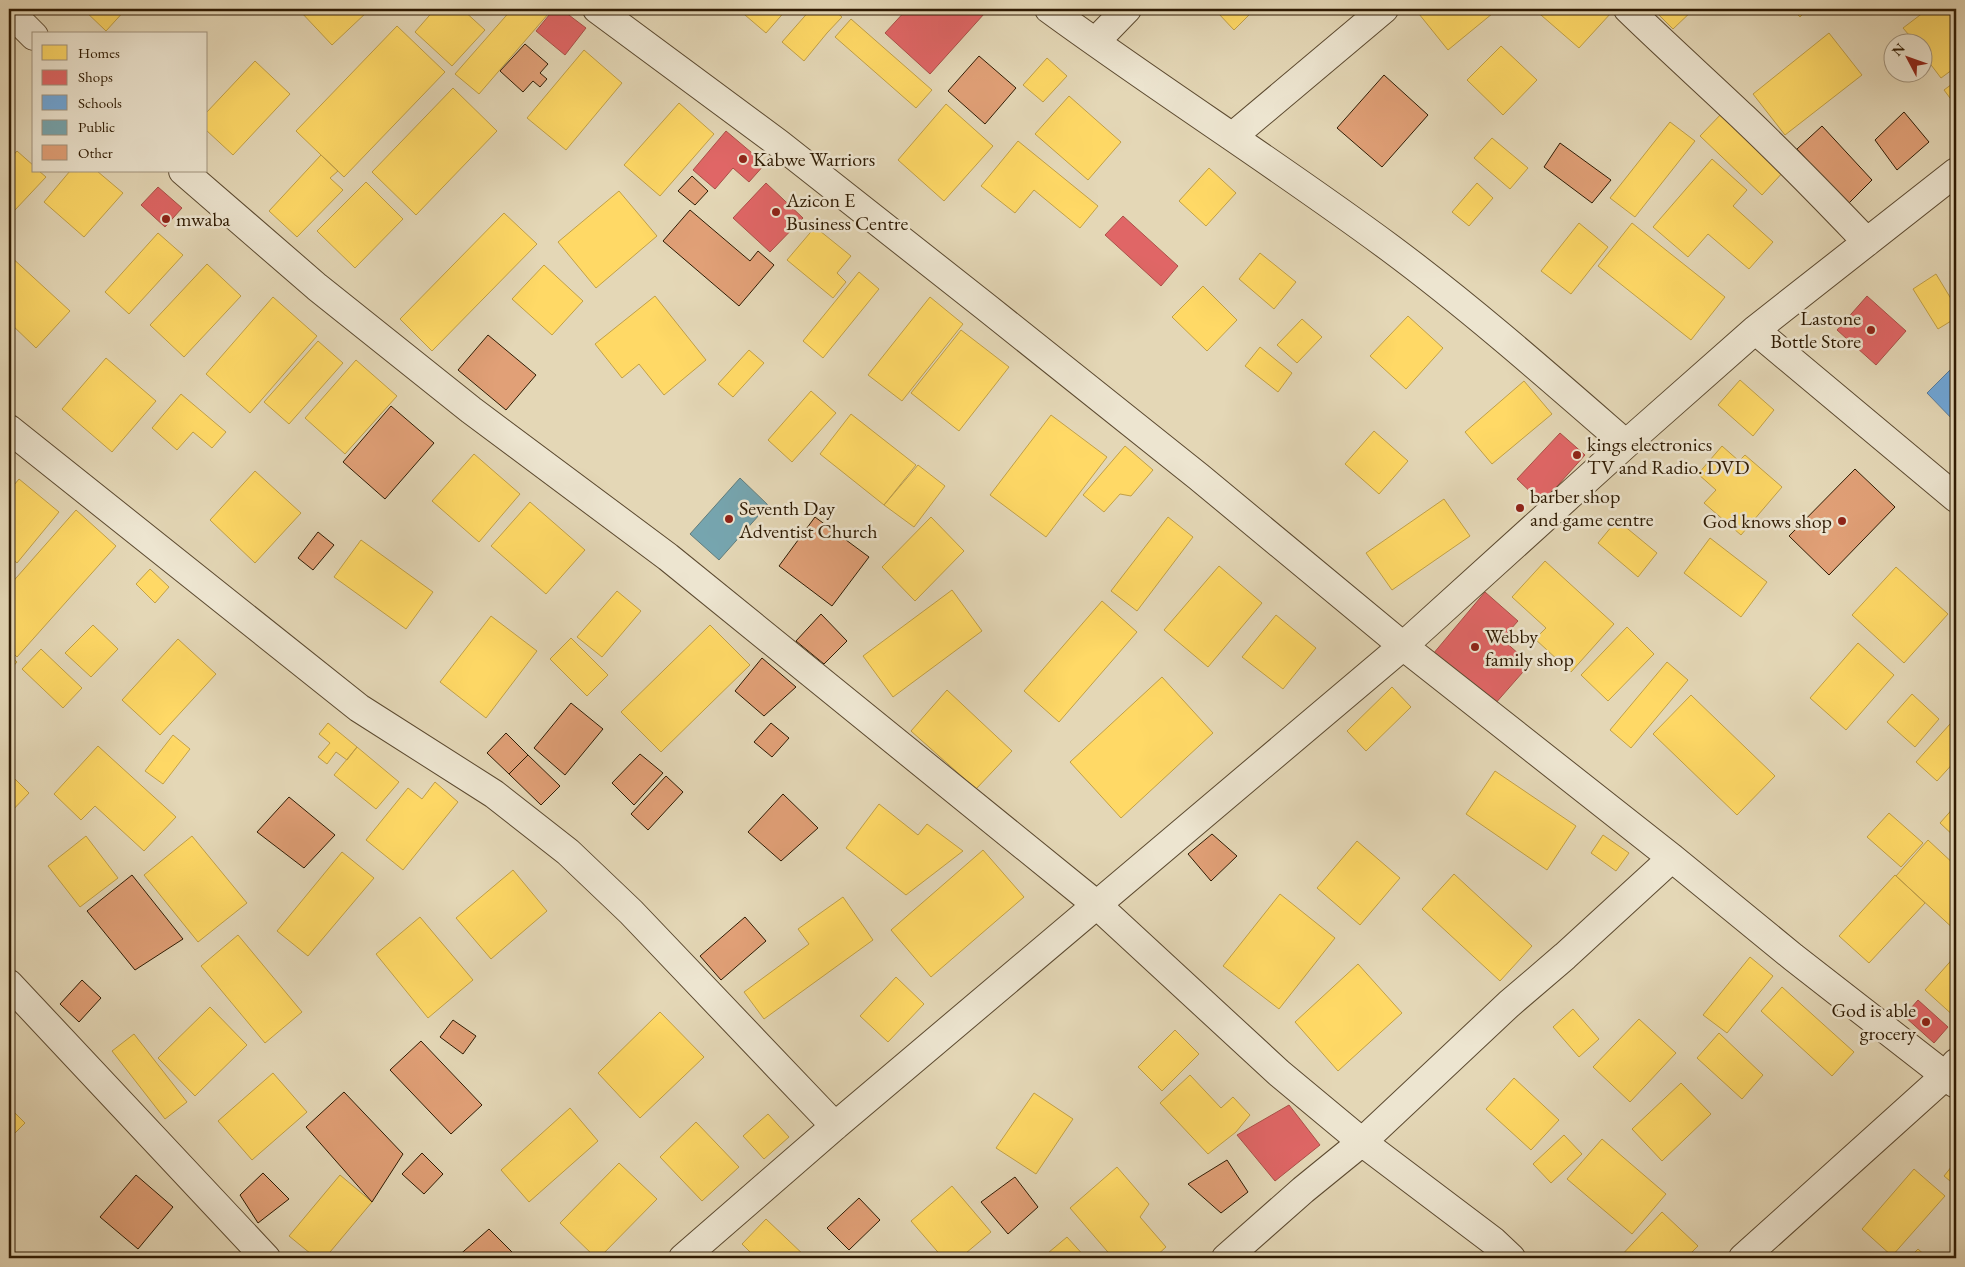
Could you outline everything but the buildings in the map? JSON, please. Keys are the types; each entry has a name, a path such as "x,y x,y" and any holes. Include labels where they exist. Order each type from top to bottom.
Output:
{"street":[{"path":"597,9 778,143 1200,476 1403,646 1672,858 1801,963 1953,1074 1743,1258"},
{"path":"1049,9 1233,136 1391,249 1482,319 1626,444"},
{"path":"1095,42 1127,9"},
{"path":"1233,136 1384,9"},
{"path":"1628,9 1673,54 1743,117 1803,175 1867,242"},
{"path":"9,11 32,34"},
{"path":"184,172 340,305 471,410 668,557 1097,905 1279,1073 1362,1142 1493,1241 1511,1258"},
{"path":"683,1258 835,1126 1403,646 1755,330 1956,172"},
{"path":"1755,330 1956,498"},
{"path":"9,429 359,708 494,794 568,852 631,912 835,1126"},
{"path":"1226,1258 1303,1190 1362,1142 1509,1004 1565,956 1672,858"},
{"path":"9,984 266,1258"}],"place":[{"name":"Kabwe Warriors","path":"743,159"},
{"name":"Azicon E Business Centre","path":"776,212"},
{"name":"mwaba","path":"166,219"},
{"name":"Lastone Bottle Store","path":"1871,330"},
{"name":"kings electronics TV and Radio. DVD","path":"1577,455"},
{"name":"barber shop and game centre","path":"1520,508"},
{"name":"Seventh Day Adventist Church","path":"729,519"},
{"name":"God knows shop","path":"1842,521"},
{"name":"Webby family shop","path":"1475,647"},
{"name":"God is able grocery","path":"1926,1022"}]}
